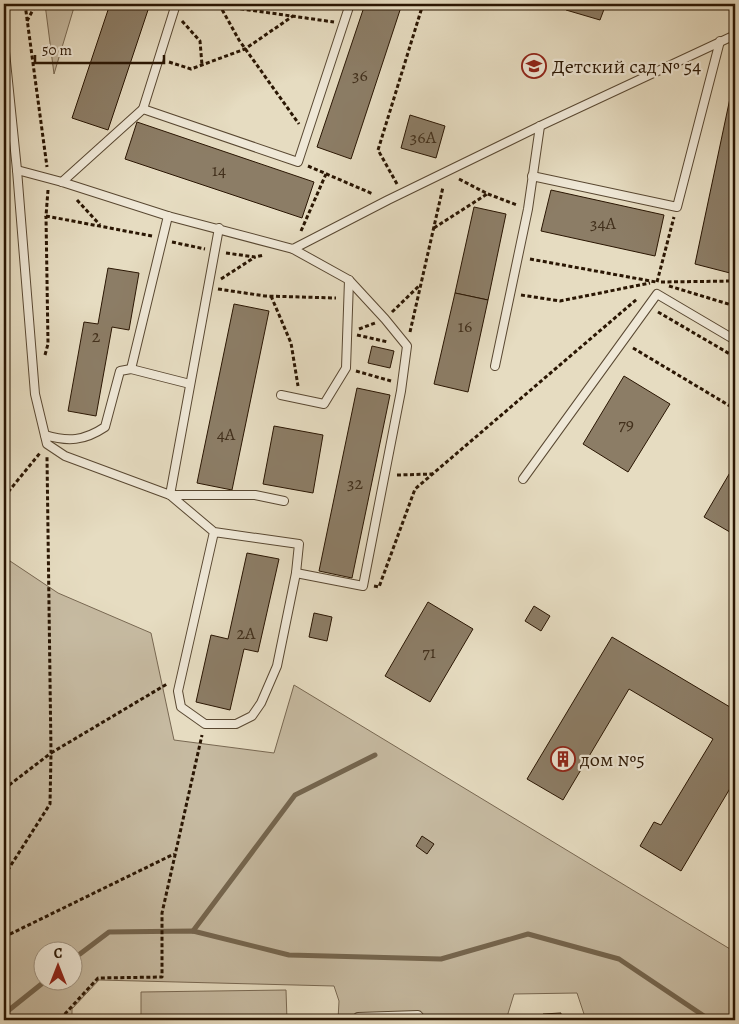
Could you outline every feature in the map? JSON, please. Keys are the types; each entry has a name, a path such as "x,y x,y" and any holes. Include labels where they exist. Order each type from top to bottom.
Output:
{"lane":[{"path":"143,109 298,162 350,4"},
{"path":"62,182 143,109 175,8"},
{"path":"293,249 402,193 540,126 735,35"},
{"path":"532,176 677,207 720,41"},
{"path":"4,42 17,170 35,394 47,444 66,456 170,495 214,532 299,544 296,574 277,666 261,703 252,716 236,724 205,724 182,707 178,691 214,532"},
{"path":"495,366 528,209 540,126"},
{"path":"17,170 48,180 62,182 168,216 293,249 349,280 407,346 402,384 364,586 296,574"},
{"path":"131,370 168,216"},
{"path":"170,495 219,228"},
{"path":"281,395 324,404 346,368 349,280"},
{"path":"523,479 656,294 735,340"},
{"path":"45,435 68,441 92,436 105,427 120,371 131,370 190,384"},
{"path":"170,495 255,495 284,502"},
{"path":"357,1020 358,1017 418,1015 422,1020"}],"path":[{"path":"25,4 48,180"},
{"path":"27,21 36,4"},
{"path":"402,193 378,150 423,4"},
{"path":"220,5 343,23"},
{"path":"220,5 245,49 306,134"},
{"path":"175,8 200,41 202,65"},
{"path":"159,59 191,69 245,49 293,16"},
{"path":"298,162 388,200"},
{"path":"347,333 407,346 446,173 488,194 528,209"},
{"path":"293,249 326,174"},
{"path":"62,182 101,226"},
{"path":"433,228 488,194"},
{"path":"649,288 657,282 677,207"},
{"path":"44,361 48,344 46,216"},
{"path":"208,287 256,257"},
{"path":"529,259 657,282 735,306"},
{"path":"510,294 560,301 657,282 735,280"},
{"path":"208,287 271,296 348,299"},
{"path":"364,586 379,587 416,489 642,295"},
{"path":"271,296 291,343 300,399"},
{"path":"654,309 735,357"},
{"path":"629,345 735,410"},
{"path":"346,368 402,384"},
{"path":"4,497 47,444"},
{"path":"4,876 50,804 47,444"},
{"path":"384,476 434,474"},
{"path":"4,788 50,753 182,675"},
{"path":"63,1020 63,1016 98,978 162,977 162,913 205,724"},
{"path":"4,936 175,854"}],"shaded area":[{"path":"45,4 75,4 54,74"},
{"path":"4,557 58,593 151,633 174,740 274,753 294,685 735,952 735,1020 586,1020 577,993 514,994 506,1020 338,1020 339,1001 334,986 99,980 72,1009 72,1020 4,1020"},
{"path":"286,990 287,1020 141,1020 141,992"}],"building":[{"path":"110,4 150,4 108,130 72,118"},
{"path":"365,4 402,4 351,159 317,147"},
{"path":"568,4 606,4 600,20 566,10"},
{"path":"733,84 735,85 735,251 730,273 695,264"},
{"path":"410,115 445,126 436,158 401,148"},
{"path":"137,122 314,182 302,218 125,159"},
{"path":"551,190 664,215 655,256 541,231"},
{"path":"474,207 506,214 488,300 455,293"},
{"path":"108,268 139,273 129,330 112,327 96,416 68,411 84,322 98,324"},
{"path":"455,293 488,300 468,392 434,384"},
{"path":"234,304 269,311 232,490 197,483"},
{"path":"372,346 394,351 390,368 368,363"},
{"path":"624,376 670,404 628,472 583,444"},
{"path":"357,388 390,395 352,578 319,571"},
{"path":"274,426 323,435 313,493 263,484"},
{"path":"735,464 735,535 704,517"},
{"path":"247,553 279,559 258,652 244,649 230,710 196,702 211,635 228,639"},
{"path":"428,602 473,629 430,702 385,676"},
{"path":"534,606 550,616 541,631 525,621"},
{"path":"314,613 332,617 327,641 309,637"},
{"name":"дом №5","path":"612,637 735,710 735,780 681,871 640,846 654,822 661,825 713,739 629,689 563,800 527,779"},
{"path":"422,836 434,844 427,854 416,846"},
{"path":"561,1013 561,1020 543,1020 543,1014"}],"waterway":[{"path":"193,931 295,795 375,755"},
{"path":"82,952 109,932 193,931 289,955 441,959 528,934 619,959 710,1020"},
{"path":"4,1014 32,992"}],"place":[{"name":"Детский сад № 54","path":"534,66"},
{"name":"дом №5","path":"563,759"}]}
